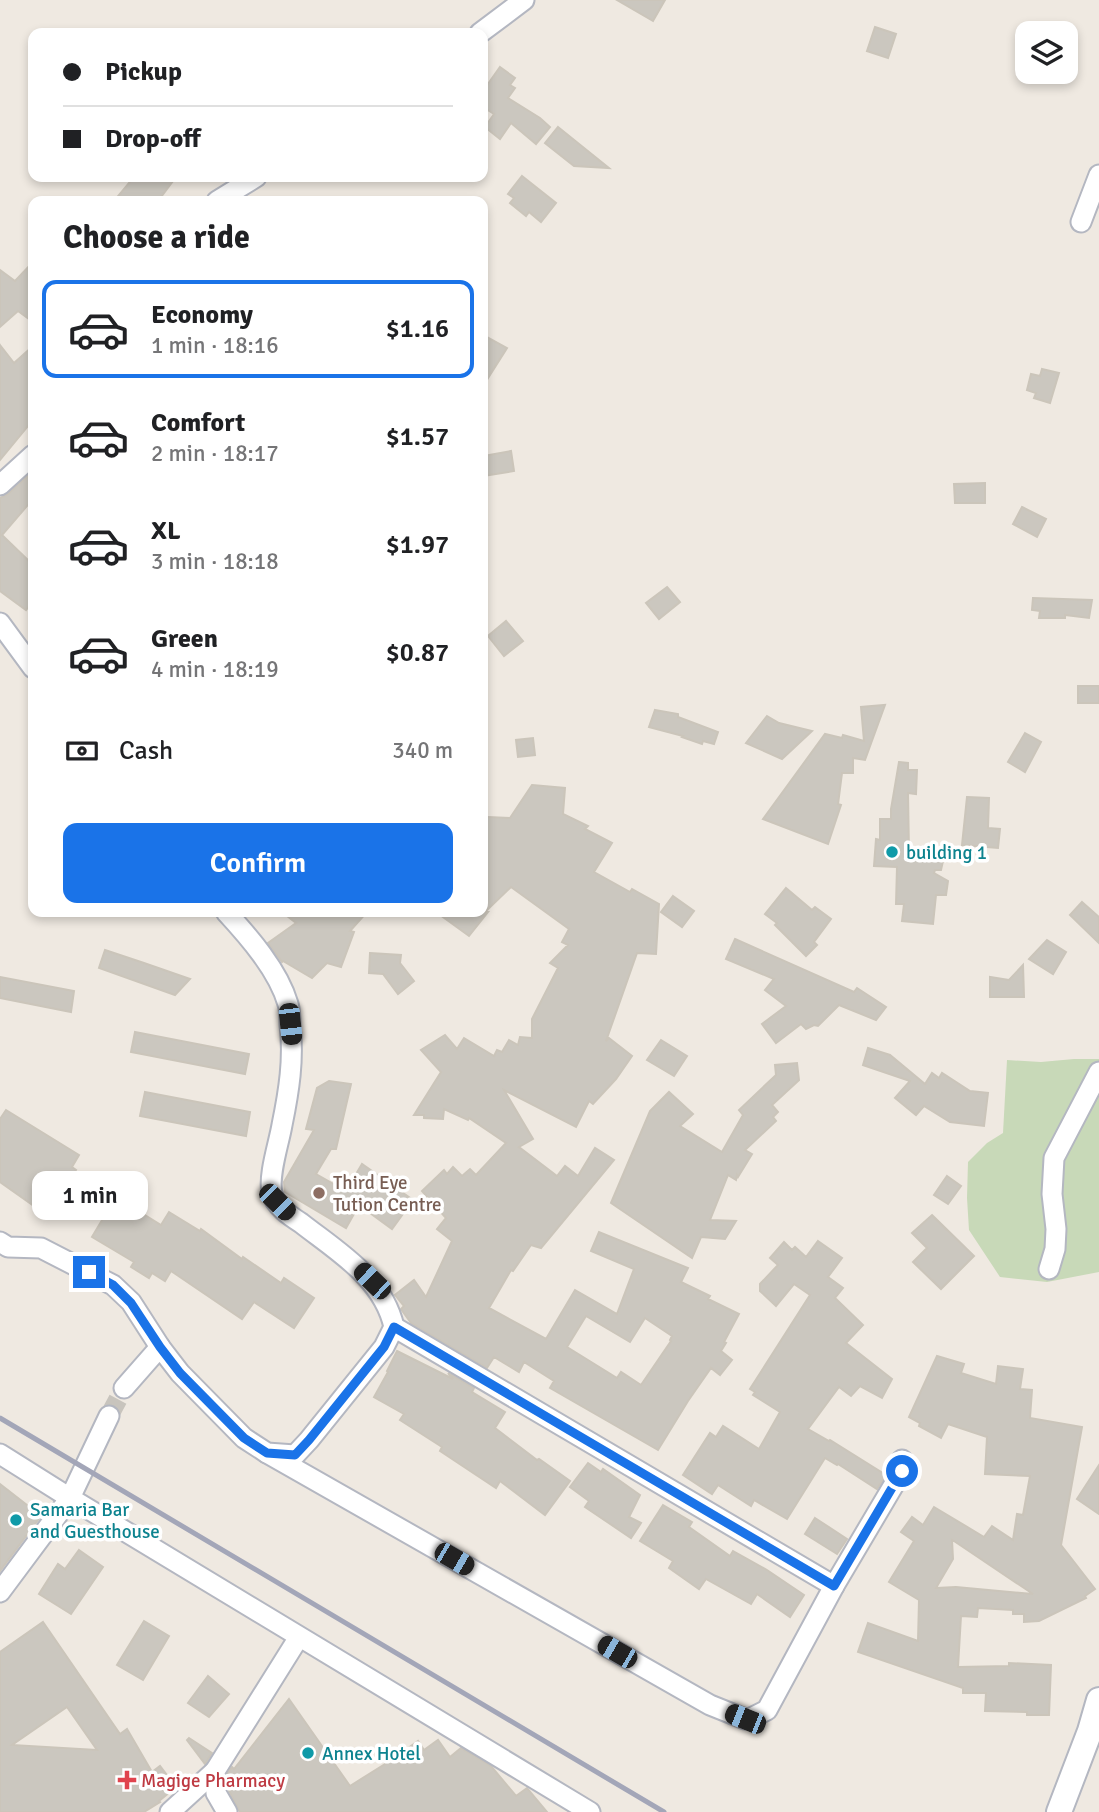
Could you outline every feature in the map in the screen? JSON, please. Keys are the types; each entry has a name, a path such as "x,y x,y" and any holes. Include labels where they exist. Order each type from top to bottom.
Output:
{"street":[{"path":"487,28 524,0"},
{"path":"1081,222 1099,175"},
{"path":"225,196 248,182"},
{"path":"0,485 28,460"},
{"path":"0,623 28,661"},
{"path":"230,917 274,971 288,1004 293,1044 289,1090 273,1171 272,1195 288,1214 351,1261 372,1281 387,1303 394,1327 384,1347 295,1455 267,1453"},
{"path":"1049,1269 1055,1249 1056,1229 1052,1194 1054,1158 1099,1072"},
{"path":"0,1242 8,1247 41,1248 113,1285 131,1303 180,1373 244,1438 267,1453 710,1705 745,1719 767,1710 834,1586 902,1471 902,1460"},
{"path":"394,1327 834,1586"},
{"path":"124,1388 160,1347"},
{"path":"0,1592 70,1498 109,1416"},
{"path":"0,1454 590,1812"},
{"path":"170,1812 215,1771 299,1637"},
{"path":"1059,1812 1099,1700"},
{"path":"215,1771 216,1793 227,1812"}],"green space":[{"path":"1099,1059 1099,1272 1047,1282 1000,1277 969,1230 968,1162 987,1143 1003,1133 1007,1060 1041,1062"}],"building":[{"path":"617,0 665,0 653,21"},
{"path":"875,27 896,34 888,58 867,51"},
{"path":"500,67 515,78 510,85 515,88 508,98 550,127 536,144 511,123 500,139 488,129 488,123 494,114 488,110 488,84"},
{"path":"558,127 609,168 574,166 545,143"},
{"path":"522,176 556,203 541,222 529,212 526,216 510,203 514,198 508,194"},
{"path":"130,182 172,182 162,196 118,196"},
{"path":"28,267 28,318 18,311 0,327 0,270 15,281"},
{"path":"488,338 507,348 488,378"},
{"path":"0,345 14,363 28,350 28,426 0,460"},
{"path":"1042,369 1059,373 1050,403 1034,398 1036,393 1027,390 1031,374 1040,376"},
{"path":"511,451 514,471 488,475 488,455"},
{"path":"28,476 28,505 2,535 28,560 26,610 0,591 0,498"},
{"path":"985,483 985,503 955,503 954,484"},
{"path":"1022,507 1046,519 1037,537 1013,524"},
{"path":"667,587 680,602 659,619 646,603"},
{"path":"1033,598 1092,600 1089,618 1065,615 1065,618 1039,618 1040,611 1032,610"},
{"path":"506,621 523,641 504,656 488,636"},
{"path":"1078,686 1099,686 1099,703 1078,703"},
{"path":"885,705 865,760 853,758 853,773 842,773 838,804 841,805 828,844 763,819 825,734 842,738 843,735 864,741 861,707"},
{"path":"655,710 678,714 678,717 718,732 714,744 703,741 702,744 649,727"},
{"path":"767,716 779,723 812,731 782,759 746,743"},
{"path":"1025,733 1041,742 1025,772 1008,762"},
{"path":"533,738 535,755 518,757 516,740"},
{"path":"899,762 908,763 908,770 917,770 916,794 908,793 909,853 943,861 941,870 935,870 934,873 948,881 946,895 936,895 933,924 902,921 904,904 896,904 897,867 874,866 876,839 880,840 880,819 891,819"},
{"path":"532,785 565,788 563,814 588,826 585,829 612,843 594,872 659,904 656,954 637,953 606,1041 609,1038 632,1056 593,1104 589,1101 576,1127 504,1090 533,1139 519,1147 557,1176 565,1166 578,1176 595,1148 614,1160 541,1248 531,1245 513,1271 511,1270 489,1308 546,1339 575,1290 617,1314 634,1269 591,1251 599,1232 688,1268 681,1282 739,1314 721,1351 732,1360 720,1375 711,1368 658,1450 550,1388 554,1381 524,1362 519,1372 494,1357 487,1368 411,1323 401,1309 404,1306 395,1295 414,1280 426,1297 452,1241 437,1229 446,1218 422,1191 444,1170 447,1174 453,1167 462,1176 470,1169 476,1175 506,1143 469,1118 468,1120 444,1109 443,1119 414,1115 441,1072 421,1050 445,1035 457,1049 464,1038 494,1056 497,1050 502,1052 509,1040 518,1045 520,1037 532,1038 532,1019 558,968 550,963 568,945 562,942 569,929 511,887 488,909 488,817 510,818","holes":["586,1316 630,1342 645,1318 672,1336 641,1385 621,1372 617,1378 567,1347"]},
{"path":"967,797 989,798 988,828 1000,829 998,848 962,845"},
{"path":"786,888 812,910 815,907 831,919 814,942 817,945 806,956 775,925 777,923 765,914"},
{"path":"673,896 694,911 682,927 661,912"},
{"path":"1082,902 1099,917 1099,943 1070,915"},
{"path":"288,917 363,917 350,931 354,932 341,967 327,963 312,978 282,962 268,943 296,923"},
{"path":"443,917 484,917 469,936"},
{"path":"735,939 854,992 857,988 886,1007 876,1020 839,1005 818,1026 806,1029 801,1024 776,1043 762,1024 786,1006 765,990 774,979 726,959"},
{"path":"1047,940 1066,952 1053,974 1029,959"},
{"path":"105,950 190,979 175,995 99,968"},
{"path":"370,953 401,955 400,963 414,981 398,994 383,974 369,973"},
{"path":"1023,965 1024,997 990,997 990,977 1009,980"},
{"path":"0,977 74,991 71,1012 0,998"},
{"path":"135,1032 249,1054 245,1074 131,1052"},
{"path":"661,1040 687,1056 674,1076 647,1060"},
{"path":"868,1048 890,1055 925,1084 932,1073 939,1078 942,1073 970,1091 988,1093 984,1126 950,1122 924,1106 916,1115 895,1098 910,1081 863,1065"},
{"path":"797,1063 799,1080 772,1105 778,1112 773,1117 776,1121 745,1150 752,1154 736,1180 728,1175 710,1220 736,1221 725,1239 701,1237 692,1258 611,1203 650,1111 669,1092 693,1114 680,1126 722,1152 743,1115 739,1110 776,1075 775,1065"},
{"path":"329,1081 351,1084 336,1149 331,1149 316,1174 346,1191 362,1164 413,1200 392,1229 359,1205 346,1228 285,1192 284,1182 314,1130 306,1129 317,1088"},
{"path":"145,1092 250,1112 246,1136 140,1116"},
{"path":"6,1110 79,1155 72,1167 76,1170 44,1213 0,1182 0,1119"},
{"path":"947,1176 961,1186 948,1204 934,1195"},
{"path":"116,1197 161,1225 169,1212 200,1231 201,1229 281,1283 284,1278 314,1298 294,1328 254,1302 242,1319 171,1271 165,1281 152,1273 149,1278 131,1267 134,1262 92,1237"},
{"path":"932,1215 974,1256 941,1289 913,1262 927,1248 912,1233"},
{"path":"818,1241 842,1258 828,1277 843,1288 835,1298 863,1325 846,1343 892,1379 882,1398 860,1386 851,1396 839,1387 808,1429 886,1475 877,1489 825,1458 787,1519 754,1500 751,1506 718,1485 712,1494 683,1475 710,1433 716,1437 723,1426 759,1449 780,1412 753,1395 755,1392 750,1389 810,1295 794,1284 776,1306 760,1291 760,1284 778,1265 770,1258 784,1242 792,1250 795,1247 806,1257"},
{"path":"397,1351 453,1379 448,1373 474,1388 472,1392 505,1412 495,1428 570,1481 545,1515 500,1481 496,1488 440,1451 442,1447 400,1420 404,1414 374,1397"},
{"path":"937,1356 964,1364 961,1373 996,1384 998,1366 1023,1369 1020,1389 1032,1390 1030,1418 1082,1427 1061,1545 1095,1589 1085,1596 1086,1598 1039,1621 1024,1622 1024,1614 1013,1614 1013,1610 978,1608 977,1617 961,1616 958,1667 1009,1666 1009,1663 1051,1665 1049,1715 985,1711 986,1693 963,1693 963,1688 858,1652 868,1623 918,1641 919,1600 889,1582 914,1541 901,1532 912,1517 923,1525 934,1507 984,1537 992,1526 1013,1540 1017,1514 1023,1515 1030,1476 985,1474 987,1437 948,1424 941,1438 909,1417","holes":["952,1540 1033,1594 956,1587 936,1588 953,1559"]},
{"path":"588,1463 601,1472 603,1469 640,1495 629,1517 641,1523 631,1538 585,1507 589,1501 570,1487"},
{"path":"1099,1465 1099,1514 1077,1499"},
{"name":"Samaria Bar and Guesthouse","path":"0,1484 41,1516 0,1571"},
{"path":"663,1505 692,1522 689,1527 730,1556 733,1551 804,1595 790,1617 757,1594 751,1604 706,1579 699,1589 669,1568 673,1561 640,1541"},
{"path":"815,1518 847,1539 837,1554 805,1534"},
{"path":"79,1550 103,1567 71,1614 39,1594 58,1564 65,1569"},
{"path":"144,1621 169,1636 143,1680 117,1665"},
{"path":"43,1622 120,1734 127,1729 152,1772 160,1766 176,1787 144,1812 0,1812 0,1652","holes":["67,1707 97,1750 12,1745"]},
{"path":"208,1676 229,1694 209,1717 188,1703"},
{"path":"289,1699 350,1786 418,1741 424,1750 438,1740 450,1757 461,1748 491,1766 516,1796 527,1788 547,1812 240,1812 228,1789 227,1774 232,1767 234,1769"},
{"path":"189,1738 212,1753 205,1764 187,1740"}],"tunnel":[{"path":"109,1416 124,1388"}],"railway":[{"path":"0,1418 664,1812"}],"place":[{"name":"building 1","path":"892,852"},
{"name":"Third Eye Tution Centre","path":"319,1193"},
{"name":"Samaria Bar and Guesthouse","path":"16,1520"},
{"name":"Annex Hotel","path":"308,1753"},
{"name":"Magige Pharmacy","path":"127,1780"}],"route":[{"path":"89,1272 113,1285 131,1303 180,1373 244,1438 267,1453 295,1455 384,1347 394,1327 834,1586 902,1471"}]}
